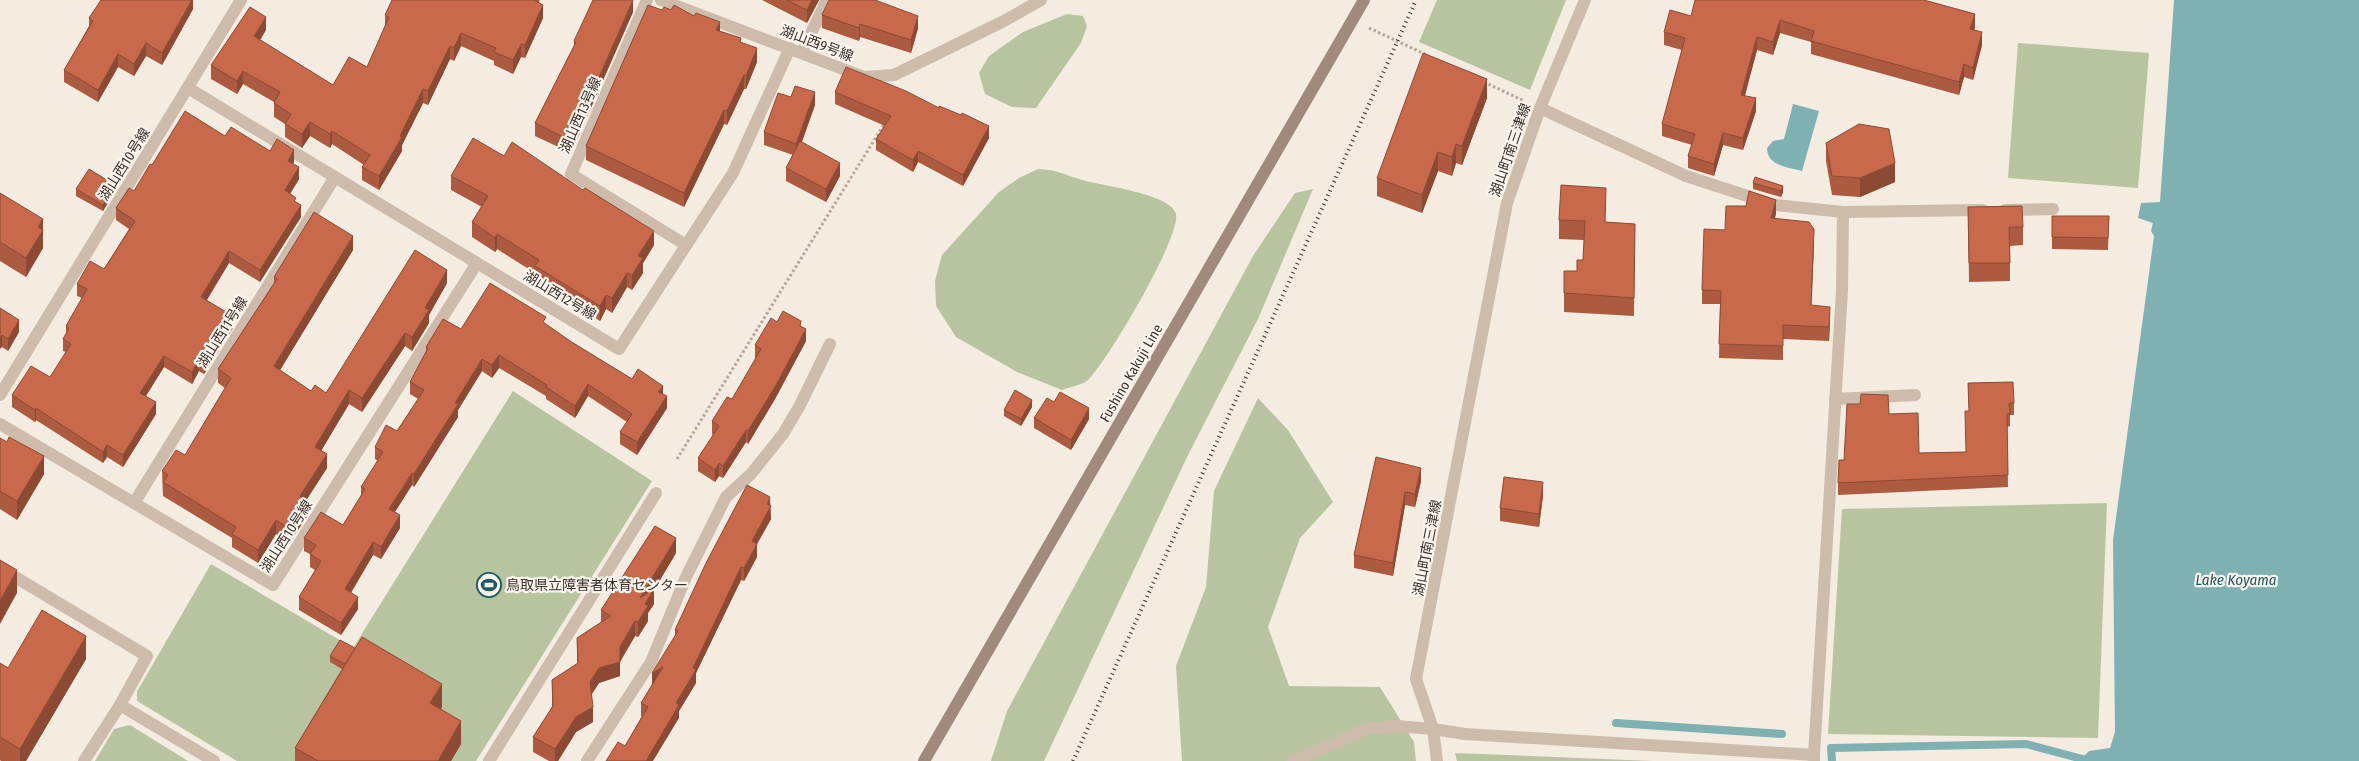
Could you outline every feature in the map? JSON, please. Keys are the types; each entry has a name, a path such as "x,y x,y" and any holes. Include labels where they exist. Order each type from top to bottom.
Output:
{"main road":[{"name":"Fushino Kakuji Line","path":"924,761 1364,0"}],"street":[{"name":"湖山西10号線","path":"0,395 241,0"},
{"name":"湖山西13号線","path":"647,0 571,174 686,245"},
{"name":"湖山西9号線","path":"662,0 864,76 894,75 1004,22 1041,0"},
{"name":"湖山西12号線","path":"188,88 619,348 733,173 796,50 827,0"},
{"name":"湖山町南三津線","path":"1437,761 1433,729 1416,679 1507,202 1540,108 1585,0"},
{"path":"1540,108 1686,176 1775,206 1843,212 2053,209"},
{"name":"湖山西11号線","path":"134,503 335,177"},
{"path":"1294,761 1366,729 1396,726 1466,734 1814,758 1842,290 1843,212"},
{"name":"湖山西10号線","path":"0,424 273,585 477,262"},
{"path":"588,761 651,662 686,577 726,497 751,474 783,434 799,407 830,344"},
{"path":"1835,399 1915,395"},
{"path":"494,759 656,493"},
{"path":"0,568 147,656 120,705 84,761"},
{"path":"120,705 214,761"}],"path":[{"path":"1353,20 1433,58"},
{"path":"1477,79 1540,108"},
{"path":"677,458 887,118"}],"green space":[{"path":"1437,0 1566,0 1530,90 1419,42"},
{"path":"1067,14 1083,16 1087,26 1081,43 1036,108 1012,107 985,94 979,73 989,56 1023,32"},
{"path":"2018,43 2149,53 2138,188 2008,178"},
{"path":"1038,169 1058,172 1086,181 1150,196 1171,207 1176,214 1167,247 1155,272 1110,351 1087,381 1062,390 1017,372 956,337 936,306 935,281 942,255 999,192 1019,178"},
{"path":"1313,189 1258,319 1188,455 1044,761 991,761 1007,711 1253,256 1295,193"},
{"name":"鳥取県立障害者体育センター","path":"513,391 652,481 476,761 237,761 137,701 137,691 211,564 353,648"},
{"path":"1258,398 1288,430 1333,502 1300,538 1268,627 1289,686 1380,687 1414,742 1416,761 1182,761 1176,666 1206,587 1214,491"},
{"path":"2107,503 2098,738 1828,734 1842,509"},
{"path":"130,725 188,761 95,761 114,729"},
{"path":"1455,753 1653,761 1457,761"}],"water":[{"name":"Lake Koyama","path":"2174,0 2359,0 2359,761 2079,761 2089,751 2110,748 2115,732 2113,540 2154,236 2151,231 2153,223 2138,218 2141,203 2160,202"},
{"path":"1793,104 1819,111 1802,171 1774,162 1770,159 1767,148 1773,141 1784,139"}],"building":[{"path":"101,0 192,0 162,53 146,43 134,64 118,54 98,90 64,70 93,21 89,18"},
{"path":"392,0 534,0 543,5 525,45 521,44 513,60 494,52 496,48 461,33 454,48 450,46 428,91 423,89 400,136 402,137 379,176 362,167 370,155 332,131 330,134 310,122 302,134 285,124 291,114 274,103 280,92 243,71 237,81 211,65 250,7 266,17 254,36 333,85 349,57 367,67 389,17 385,15"},
{"path":"593,0 633,0 571,141 535,123 576,42 574,41"},
{"path":"787,0 812,0 807,10"},
{"path":"829,0 875,0 918,16 911,40 860,24 859,28 822,15"},
{"path":"1695,0 1924,0 1975,14 1970,29 1982,32 1973,68 1964,64 1959,82 1811,41 1814,31 1780,20 1773,42 1757,37 1741,95 1756,98 1743,138 1723,133 1714,164 1688,156 1695,134 1662,124 1685,38 1664,32 1670,10 1691,16"},
{"path":"648,5 662,10 664,7 671,10 674,5 694,16 696,13 720,22 716,30 741,38 740,42 757,48 746,76 744,75 727,111 724,110 684,193 586,146"},
{"path":"1423,53 1487,79 1462,146 1456,144 1452,157 1438,152 1422,195 1377,178"},
{"path":"846,67 906,91 939,108 939,106 961,115 962,113 989,126 963,175 918,151 913,160 876,139 891,116 835,92"},
{"path":"795,86 815,92 796,144 764,132 778,93 791,97"},
{"path":"185,111 225,136 231,127 270,151 277,139 294,150 288,161 299,167 285,190 296,198 294,201 301,205 260,270 229,251 201,297 233,316 204,362 199,359 192,372 164,356 140,393 156,402 123,455 107,445 103,452 36,408 35,410 12,395 31,366 50,377 71,344 63,339 69,328 66,326 87,289 77,284 90,261 104,269 135,221 116,208 129,188 134,191"},
{"path":"1859,124 1889,129 1895,163 1860,178 1832,176 1826,143"},
{"path":"473,138 504,156 512,142 583,190 585,188 654,231 638,256 643,258 632,275 627,273 612,298 606,295 600,306 535,266 539,260 497,234 495,238 472,222 488,196 451,176"},
{"path":"800,141 840,163 826,189 786,168"},
{"path":"89,169 115,185 103,205 76,189"},
{"path":"1755,177 1783,186 1781,191 1753,183"},
{"path":"1561,185 1606,188 1605,222 1635,224 1634,298 1564,293 1564,271 1577,271 1577,260 1583,260 1585,221 1559,220"},
{"path":"1749,191 1776,200 1771,218 1809,222 1814,229 1811,305 1830,307 1829,327 1783,325 1783,346 1719,344 1721,291 1702,290 1704,229 1725,230 1726,206 1746,206"},
{"path":"0,193 43,219 38,227 43,230 26,258 0,242"},
{"path":"2022,206 2023,227 2009,227 2010,263 1969,263 1968,207"},
{"path":"314,212 353,236 274,366 311,391 315,385 326,393 415,250 447,270 425,308 429,310 412,337 405,333 362,398 349,390 315,447 327,454 300,496 308,502 290,529 276,520 258,550 232,534 236,527 163,482 168,475 162,471 176,450 185,455 231,378 218,369 277,279 274,277"},
{"path":"2052,216 2109,216 2108,238 2052,237"},
{"path":"490,283 546,317 543,322 570,341 632,379 638,369 663,386 658,392 667,396 637,442 620,432 632,414 588,384 575,406 546,387 547,385 499,355 492,365 482,359 455,403 458,404 414,474 412,473 389,509 400,515 381,547 373,542 345,589 358,597 341,623 299,597 321,561 310,554 316,545 304,538 321,512 343,525 365,489 361,487 383,452 375,447 386,425 397,431 424,390 410,382 428,348 426,347 443,319 461,329"},
{"path":"0,308 19,320 8,339 2,335 0,338"},
{"path":"783,311 801,321 800,326 806,329 775,387 748,431 746,430 723,466 719,463 715,470 698,458 719,426 712,421 727,397 732,399 761,349 755,345 771,318 777,322"},
{"path":"2013,382 2014,403 2009,403 2010,414 2007,414 2008,475 1838,483 1839,460 1844,460 1847,404 1860,404 1861,394 1888,395 1889,414 1918,413 1919,453 1966,452 1965,411 1969,411 1968,383"},
{"path":"1015,390 1032,400 1021,419 1004,410"},
{"path":"1060,392 1089,408 1071,440 1034,418 1047,398 1054,402"},
{"path":"9,437 44,456 17,501 0,491 0,438 7,442"},
{"path":"1376,457 1421,468 1415,494 1405,492 1393,563 1354,555"},
{"path":"1504,477 1543,482 1539,514 1500,508"},
{"path":"747,485 770,497 767,504 771,506 752,541 757,544 744,568 741,567 693,668 696,670 676,703 679,705 646,761 606,761 618,742 625,746 648,707 641,703 663,667 652,673 678,631 675,630 706,563"},
{"path":"655,526 676,538 640,598 654,589 645,604 648,606 638,622 635,621 620,647 620,662 599,668 590,682 593,707 576,717 555,749 533,737 553,706 552,680 578,663 577,638 611,616 601,610"},
{"path":"0,560 17,570 0,601"},
{"path":"42,610 86,636 20,749 0,737 0,663 8,668"},
{"path":"362,637 442,684 430,703 461,721 438,761 318,761 295,748"},
{"path":"340,640 355,648 345,664 330,656"}],"waterway":[{"path":"1616,723 1782,734"},
{"path":"1832,761 1831,748 2026,744 2090,761"}],"railway":[{"path":"1073,761 1416,0"}],"place":[{"name":"鳥取県立障害者体育センター","path":"489,585"}]}
